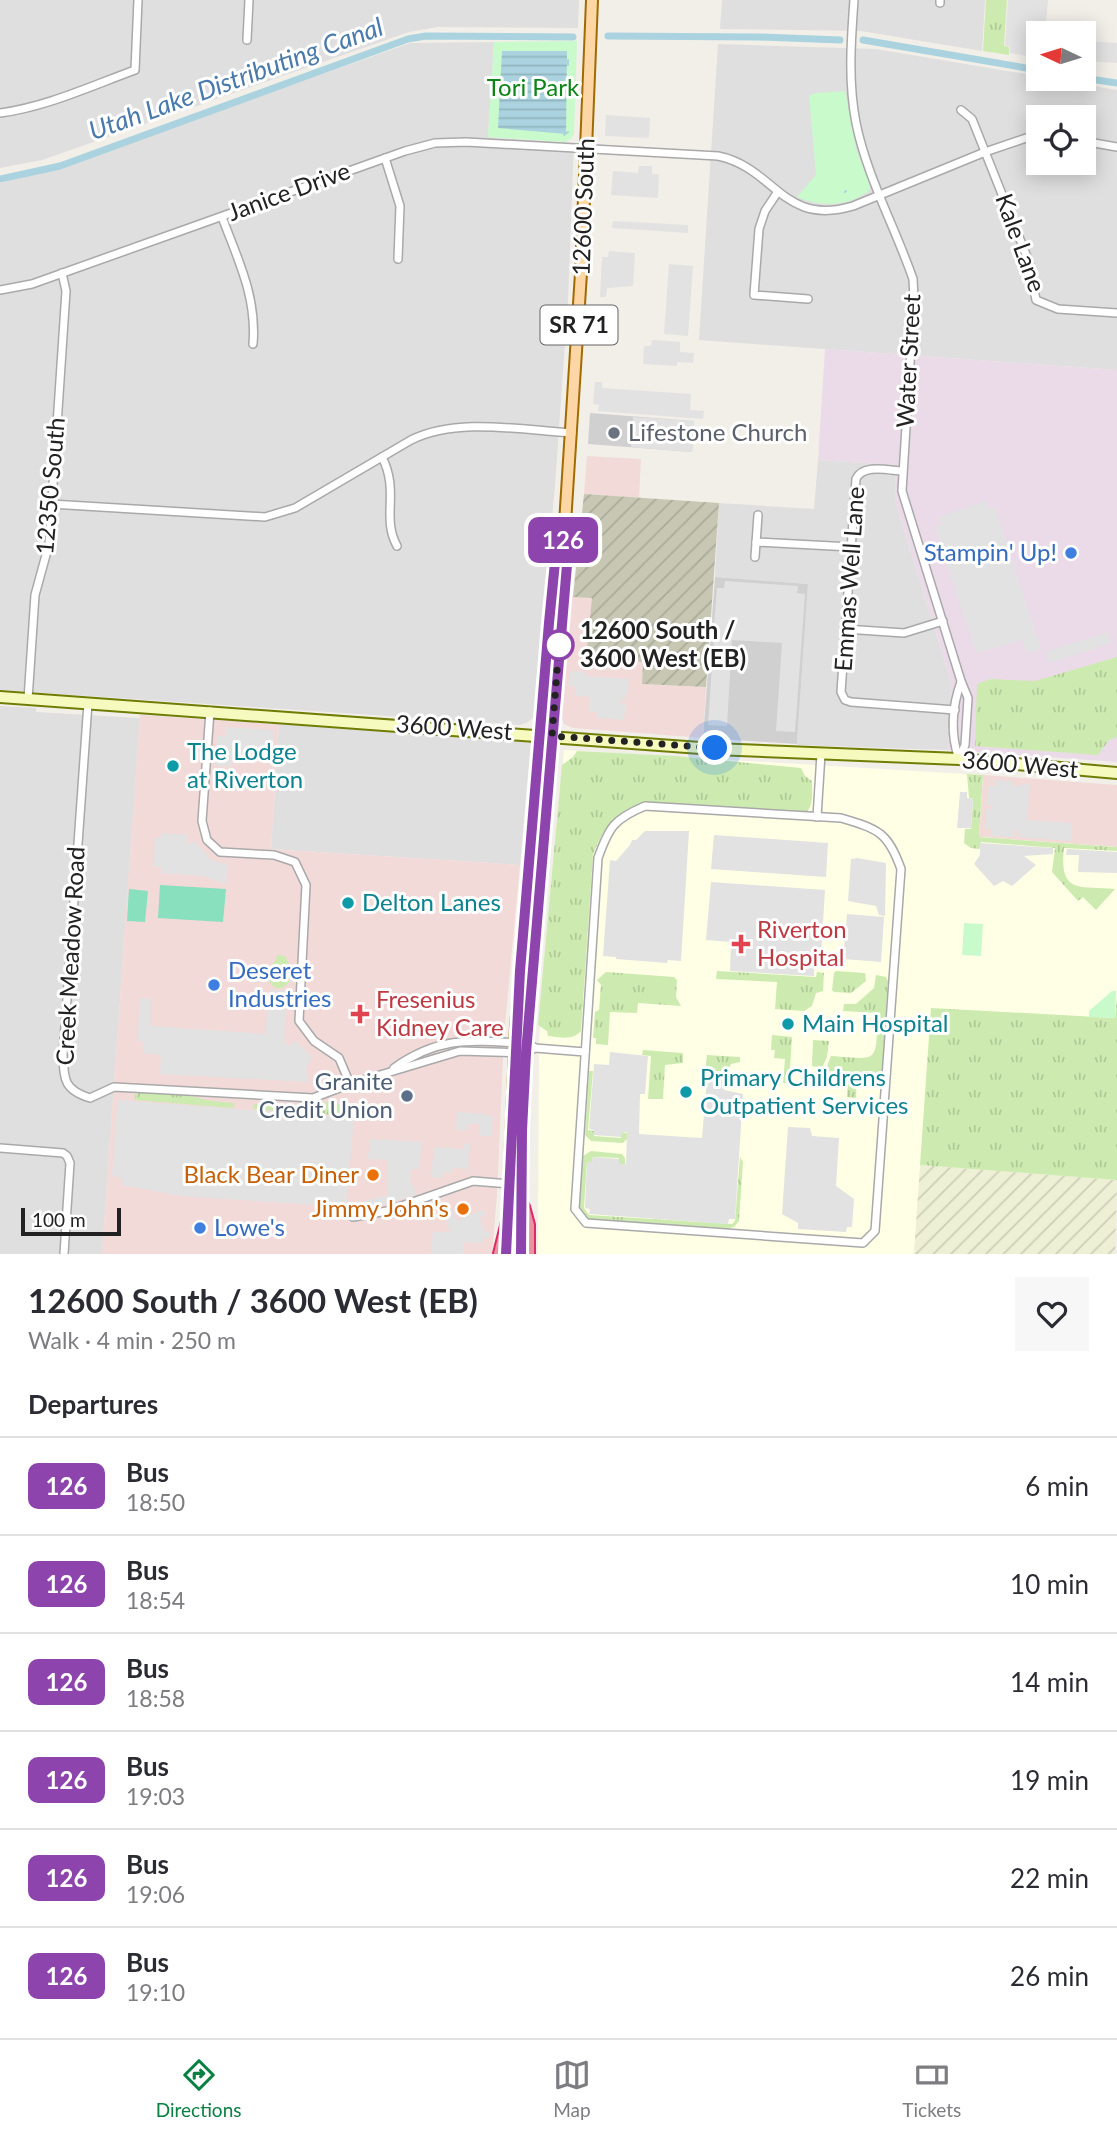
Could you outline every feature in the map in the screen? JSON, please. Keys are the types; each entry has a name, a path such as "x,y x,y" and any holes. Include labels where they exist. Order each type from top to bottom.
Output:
{"highway":[{"path":"523,1207 528,1224 528,1254"},
{"path":"500,1254 508,1222"}],"main road":[{"name":"12600 South","path":"506,1254 547,735 556,552 564,539 572,433 592,0"},
{"name":"3600 West","path":"0,697 821,754 959,759 1117,773"},
{"name":"12600 South","path":"521,1254 523,1048"}],"street":[{"path":"0,113 18,111 56,99 135,70 138,0"},
{"path":"247,40 249,0"},
{"name":"Water Street","path":"854,0 851,86 857,123 865,155 913,279 902,491 968,698 965,745 959,759"},
{"path":"961,110 972,119 985,152"},
{"name":"Janice Drive","path":"0,290 32,284 425,145 456,141 718,156 734,159 762,176 777,193 804,208 837,211 1026,138"},
{"path":"1096,143 1117,147"},
{"name":"Kale Lane","path":"985,152 1029,262 1036,300 1058,309 1117,313"},
{"path":"385,158 400,206 398,259"},
{"path":"777,193 765,211 759,229 754,295 808,299"},
{"path":"222,217 253,302 253,344"},
{"name":"12350 South","path":"28,699 35,595 48,553 66,291 62,273"},
{"path":"51,504 265,517 295,508 420,435 449,427 572,433"},
{"path":"382,457 391,480 390,526 397,546"},
{"name":"Emmas Well Lane","path":"902,471 869,469 859,473 856,483 841,689 845,700 854,703 955,710"},
{"path":"755,557 758,515"},
{"path":"756,542 851,547"},
{"path":"845,629 909,632 943,621"},
{"name":"Water Street","path":"959,759 953,741 956,697 961,681"},
{"name":"Creek Meadow Road","path":"88,703 63,1055 64,1080 75,1094 90,1098 114,1087 313,1098 460,1051 492,1052 523,1048"},
{"path":"210,711 202,821 207,840 220,852 274,855 295,862 306,885 299,1021 314,1041 339,1058 350,1084"},
{"path":"817,817 821,754"},
{"path":"645,806 817,817 841,818 872,827 892,845 901,869 875,1231 863,1242 586,1223 575,1209 598,858 606,834 623,815 645,806"},
{"name":"Creek Meadow Road","path":"389,1072 418,1052 459,1040 498,1042 523,1048"},
{"path":"523,1048 585,1052"},
{"path":"0,1148 63,1153 67,1156 70,1163 64,1254"},
{"path":"353,1217 387,1211 473,1181 510,1184"}],"shaded area":[{"path":"0,0 579,0 578,28 438,27 409,32 42,160 0,168"},
{"path":"722,0 985,0 982,51 861,31 720,29"},
{"path":"1008,0 1048,0 1046,21 1026,21 1026,56 1010,53 1010,46 1005,46"},
{"path":"494,42 488,137 574,143 568,300 555,486 533,718 520,725 0,690 0,183 53,170 410,43"},
{"path":"1096,42 1117,43 1117,63 1096,62"},
{"path":"718,44 876,49 1026,74 1026,91 1096,91 1096,86 1117,90 1117,370 699,340"},
{"path":"606,115 650,118 649,138 605,136"},
{"path":"639,166 652,166 652,174 659,174 658,198 611,195 613,171 638,173"},
{"path":"613,221 688,225 688,233 612,228"},
{"path":"609,251 635,253 633,286 607,288 606,297 600,297 602,257 608,257"},
{"path":"669,264 693,266 688,336 664,334"},
{"path":"652,340 680,342 680,352 694,353 693,363 677,362 677,366 643,364 644,346 651,346"},
{"path":"825,349 1117,370 1117,762 948,750 951,681 896,504 895,465 818,460"},
{"path":"595,382 602,382 602,388 691,394 690,410 704,411 703,419 598,411 599,405 593,404"},
{"name":"Lifestone Church","path":"590,413 694,421 692,452 588,444"},
{"path":"633,417 694,421 692,452 631,447"},
{"path":"587,456 641,459 639,498 584,494"},
{"path":"818,460 895,465 896,504 951,681 948,750 797,745 808,584 715,577 719,503 814,509"},
{"path":"584,494 719,503 706,687 642,684 643,662 586,658 592,598 573,597"},
{"path":"986,501 989,509 995,507 1041,649 1027,653 1022,640 976,653 935,527 942,524 939,517"},
{"path":"715,577 808,584 797,744 703,738"},
{"path":"725,581 798,586 797,593 805,594 795,732 776,731 782,643 732,640 727,726 708,725 714,637 720,637 720,627 714,626 717,588 724,588"},
{"path":"570,596 592,598 587,658 643,662 642,684 706,687 703,738 573,728 564,724 561,716"},
{"path":"1108,632 1111,643 1050,663 1047,651"},
{"path":"570,671 585,672 585,676 629,679 628,694 621,700 621,705 626,705 624,720 597,718 597,712 589,712 590,697 575,696 576,687 569,686"},
{"path":"0,706 36,708 36,712 140,718 102,1254 0,1254"},
{"path":"140,715 279,724 271,849 520,865 504,1035 492,1254 102,1254"},
{"path":"279,724 489,736 531,741 520,865 271,849"},
{"path":"225,727 274,730 273,761 232,758 231,767 216,766 217,736 225,736"},
{"name":"Riverton Hospital","path":"564,750 983,775 979,837 1117,847 1117,1180 921,1165 914,1254 538,1254 539,1041"},
{"path":"983,775 1117,785 1117,847 979,837"},
{"path":"995,780 1012,781 1012,786 1030,784 1027,820 1071,823 1072,841 1018,837 1018,830 1014,830 1014,837 991,836 992,829 985,829 986,809 992,809 993,806 987,805 988,786 995,786"},
{"path":"960,792 967,792 967,798 973,799 971,828 957,828"},
{"path":"645,831 689,831 681,961 668,960 667,963 603,956 610,860 616,861 632,840 636,840"},
{"path":"161,833 187,835 188,844 195,841 210,859 228,865 226,884 203,876 161,873 161,867 153,867 155,838 161,838"},
{"path":"714,835 828,843 826,877 711,869"},
{"path":"980,843 1053,848 1053,854 1024,856 1036,865 1012,886 1003,881 994,886 974,864 980,855"},
{"path":"1067,849 1117,852 1117,873 1078,872 1079,855 1066,855"},
{"path":"851,859 886,863 885,916 879,915 876,906 848,901"},
{"path":"711,882 825,890 821,955 815,956 814,976 730,971 731,942 706,940"},
{"path":"847,914 884,917 881,962 843,959"},
{"path":"270,990 287,991 284,1041 289,1046 295,1041 312,1057 306,1069 308,1082 160,1074 161,1055 143,1053 143,1042 137,1041 140,998 151,999 150,1026 265,1034"},
{"path":"610,1052 648,1056 645,1094 640,1094 639,1134 702,1138 707,1078 712,1078 712,1073 725,1074 724,1090 743,1094 735,1219 729,1219 728,1224 589,1214 590,1209 585,1208 587,1162 592,1162 593,1157 619,1159 619,1164 626,1164 627,1132 622,1132 621,1137 594,1135 594,1130 589,1129 594,1064 609,1065"},
{"path":"118,1100 354,1118 346,1207 180,1196 122,1185 122,1178 112,1176"},
{"path":"457,1112 493,1116 492,1136 480,1136 480,1124 468,1124 467,1130 456,1130"},
{"path":"788,1127 810,1128 812,1136 839,1138 836,1186 854,1199 852,1227 847,1227 846,1232 798,1229 798,1223 782,1214"},
{"path":"370,1139 422,1142 419,1169 411,1169 410,1180 417,1194 388,1204 366,1207 366,1200 387,1196 388,1160 368,1159"},
{"path":"465,1143 470,1144 468,1169 452,1168 452,1173 444,1172 443,1178 431,1177 434,1147 464,1149"},
{"path":"920,1165 1117,1180 1115,1254 914,1254"},
{"path":"451,1208 457,1220 483,1210 486,1215 480,1217 484,1231 489,1232 489,1238 484,1238 482,1243 464,1242 463,1254 431,1254 433,1232 450,1232 443,1211"}],"green space":[{"path":"986,0 1007,0 1004,46 1009,47 1009,55 983,51"},
{"name":"Tori Park","path":"577,41 574,134 571,139 565,142 488,137 494,42"},
{"path":"845,91 856,149 870,185 869,191 852,200 834,204 815,203 797,197 816,175 809,96"},
{"path":"1117,657 1117,737 1109,740 1098,755 975,746 977,684 991,679 1035,681"},
{"path":"577,751 676,756 801,768 805,776 812,781 812,794 810,807 805,813 660,803 636,807 610,824 593,855 581,1031 570,1037 548,1036 547,1031 538,1025 562,765"},
{"path":"967,774 983,775 979,837 1117,847 1117,851 1064,848 1065,873 1074,885 1115,889 1096,910 1083,897 1078,901 1052,872 1055,848 981,842 979,849 964,843 965,829 971,829 973,799 969,798"},
{"path":"160,885 226,889 223,922 158,918"},
{"path":"129,889 148,891 145,922 127,921"},
{"path":"964,923 983,924 981,956 962,955"},
{"path":"277,955 285,956 289,964 289,982 283,988 275,988 268,980 270,966"},
{"path":"717,971 816,977 817,972 824,973 823,991 816,993 812,1006 804,1011 775,1009 777,982 716,979"},
{"path":"836,971 865,973 866,981 851,993 834,992 832,990"},
{"path":"606,972 674,977 677,980 676,997 681,1006 638,1003 637,1013 610,1012 608,1045 596,1044 596,1038 593,1038 595,1012 599,1010 601,985 597,980"},
{"path":"876,975 886,977 888,981 882,1072 880,1075 857,1074 856,1098 847,1097 848,1073 825,1071 831,1056 867,1057 875,1050 878,1013 843,1011 844,1004 856,1004 874,988"},
{"path":"1112,991 1116,991 1115,1018 1089,1017 1089,1011"},
{"path":"1117,996 1117,1180 920,1165 931,1008 1115,1018"},
{"path":"772,1035 792,1037 789,1083 783,1083 785,1059 774,1058 775,1050 771,1050"},
{"path":"813,1040 829,1041 822,1068 812,1066"},
{"path":"643,1050 683,1053 683,1063 665,1065 663,1099 648,1099 651,1056 642,1055"},
{"path":"707,1055 740,1057 740,1062 731,1064 727,1072 705,1071"},
{"path":"589,1071 593,1071 588,1130 594,1131 594,1136 621,1138 621,1132 627,1133 627,1139 623,1143 591,1141 585,1135"},
{"path":"143,1091 178,1093 234,1103 234,1108 134,1100 136,1094"},
{"path":"330,1101 340,1105 347,1116 253,1109 254,1104 311,1107"},
{"path":"591,1151 622,1154 625,1164 619,1164 619,1158 593,1157 592,1162 587,1162 584,1208 589,1215 732,1224 735,1221 740,1157 743,1162 739,1221 734,1227 727,1229 589,1220 579,1207 583,1156"}],"water":[{"name":"Tori Park","path":"502,51 567,51 566,134 498,128"}],"waterway":[{"name":"Utah Lake Distributing Canal","path":"0,179 60,166 408,39 426,36 573,37"},
{"name":"Utah Lake Distributing Canal","path":"608,36 840,40"},
{"name":"Utah Lake Distributing Canal","path":"863,40 1026,68"},
{"path":"568,60 568,65"},
{"name":"Utah Lake Distributing Canal","path":"1096,80 1117,83"},
{"path":"564,135 568,132"}],"bus line":[{"name":"126","path":"506,1254 520,971 556,552 564,539 568,553 526,1053 521,1254"}],"place":[{"name":"Lifestone Church","path":"614,433"},
{"name":"Stampin' Up!","path":"1071,553"},
{"name":"12600 South / 3600 West (EB)","path":"559,645"},
{"name":"The Lodge at Riverton","path":"173,766"},
{"name":"Delton Lanes","path":"348,903"},
{"name":"Riverton Hospital","path":"741,944"},
{"name":"Deseret Industries","path":"214,985"},
{"name":"Fresenius Kidney Care","path":"360,1014"},
{"name":"Main Hospital","path":"788,1024"},
{"name":"Primary Childrens Outpatient Services","path":"686,1092"},
{"name":"Granite Credit Union","path":"407,1096"},
{"name":"Black Bear Diner","path":"373,1175"},
{"name":"Jimmy John's","path":"463,1209"},
{"name":"Lowe's","path":"200,1228"}],"route":[{"path":"559,645 552,736 715,748"}]}
